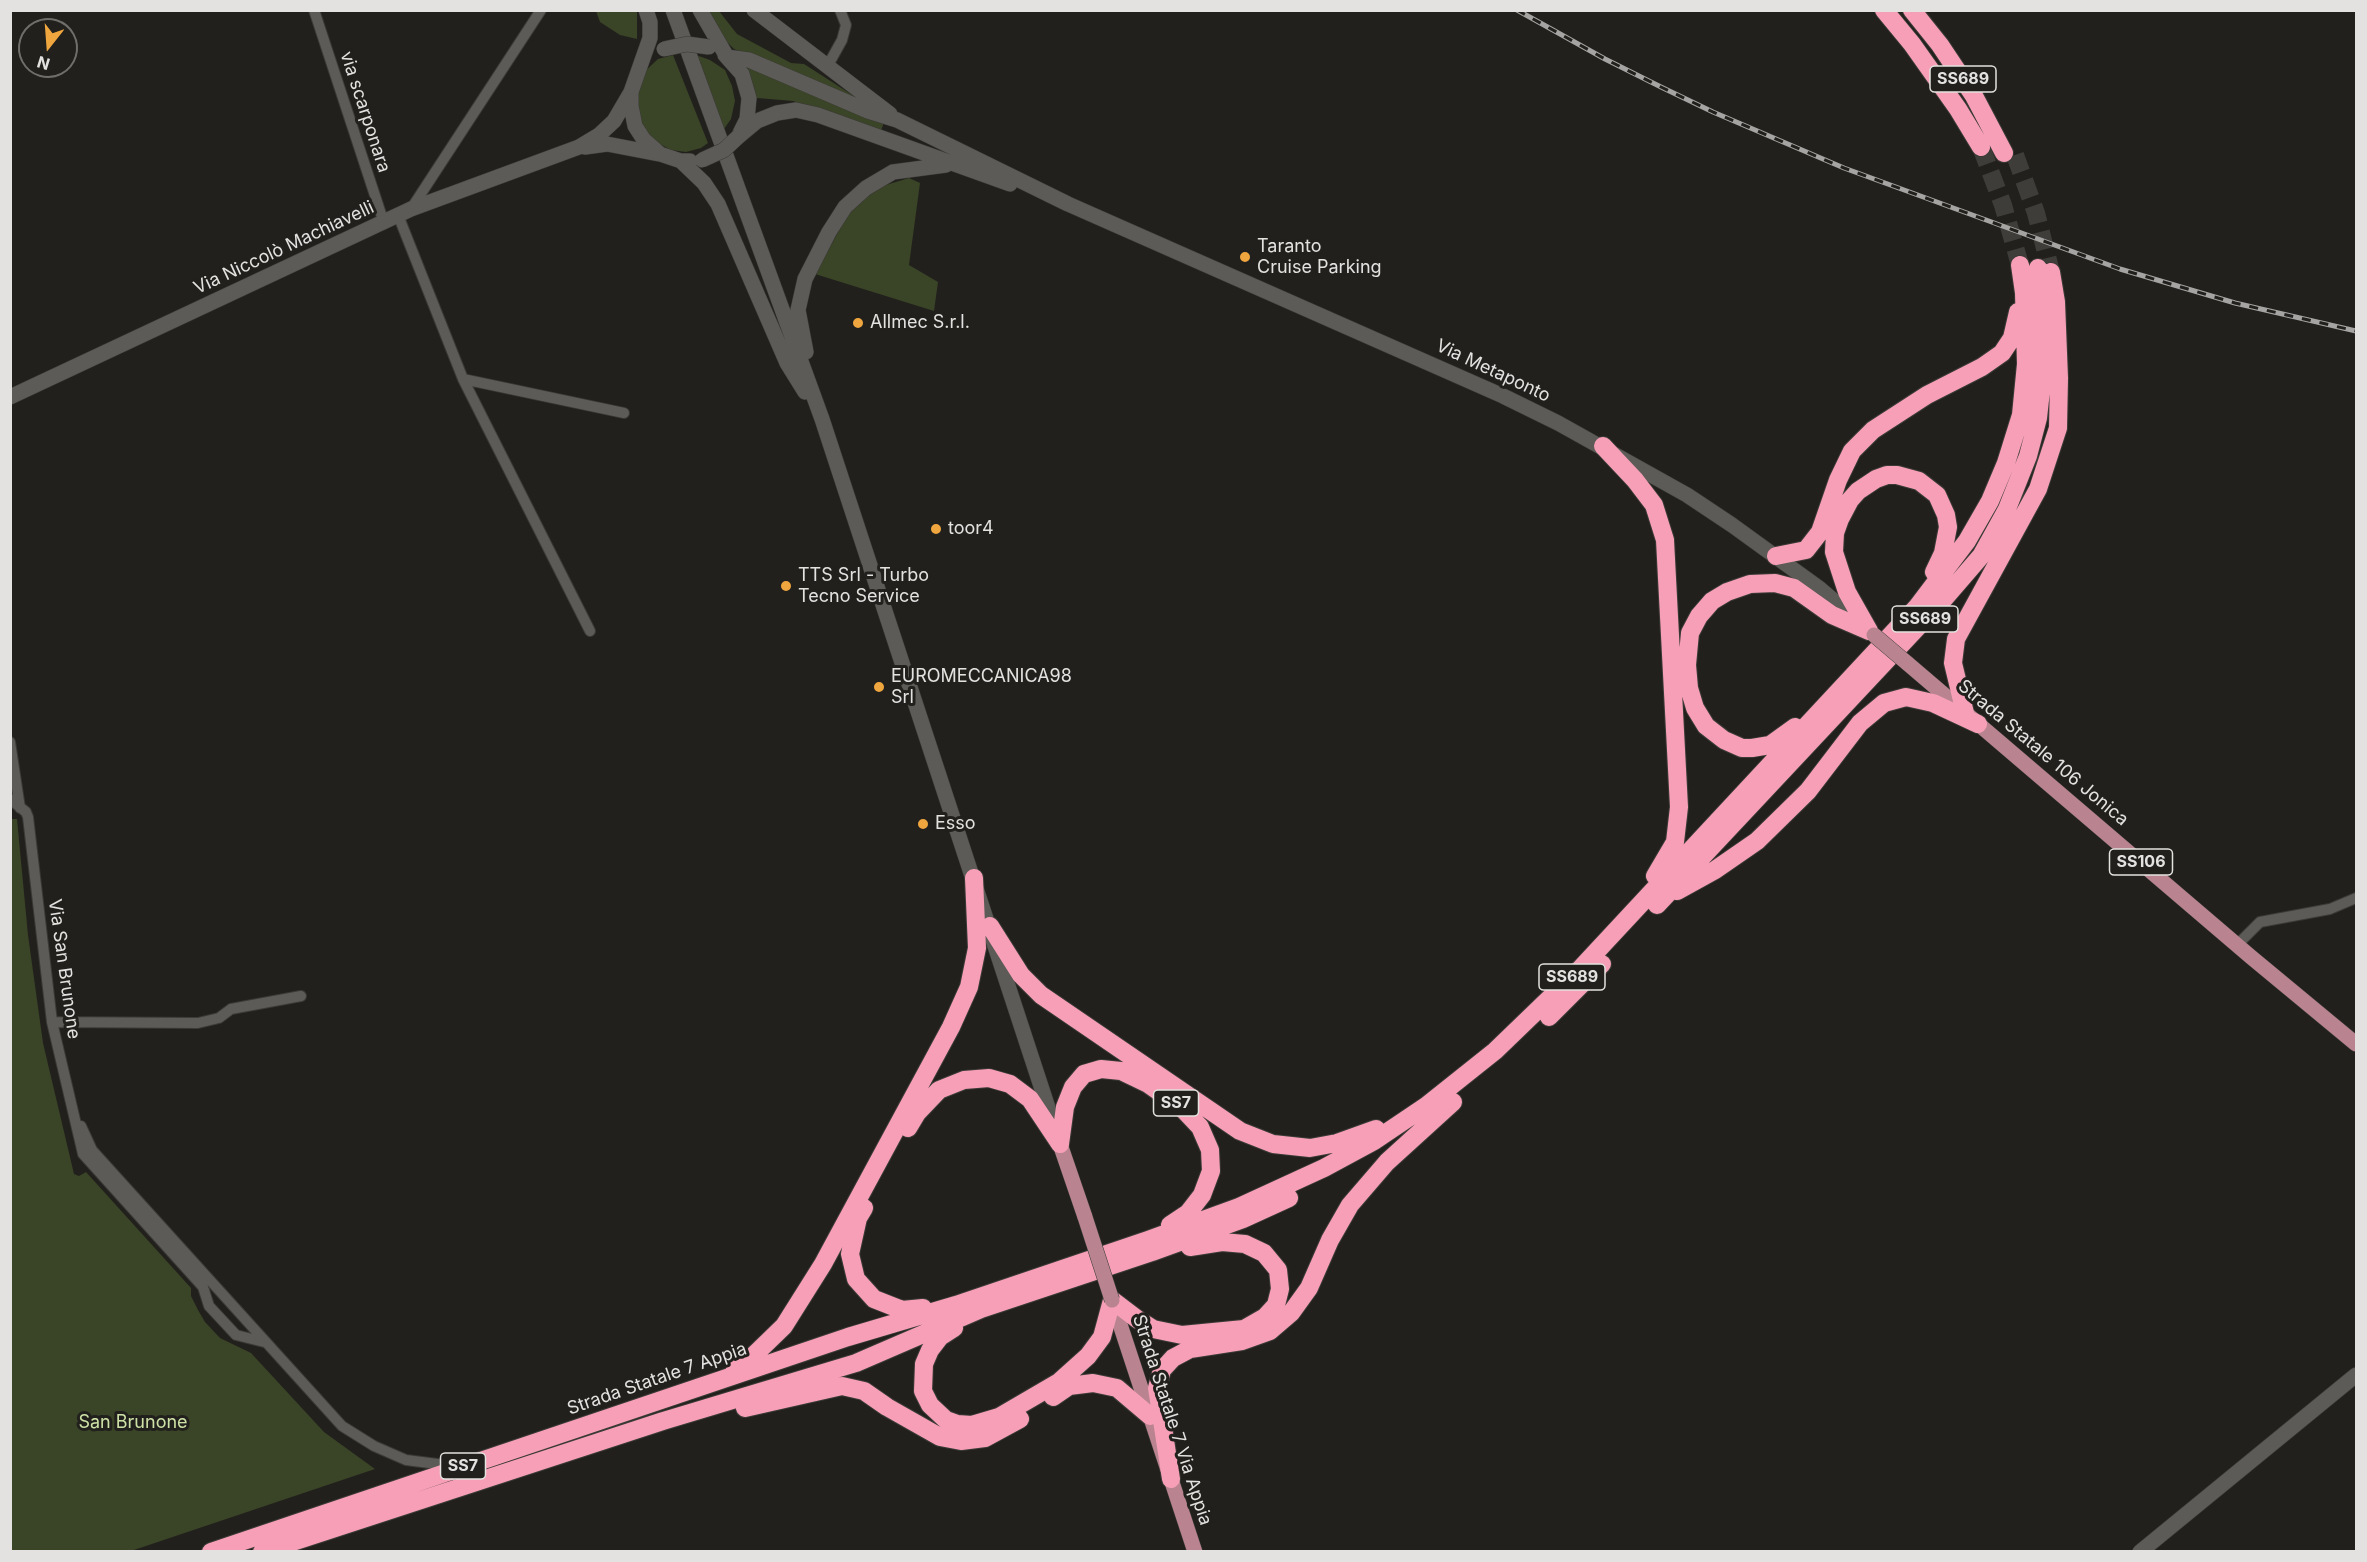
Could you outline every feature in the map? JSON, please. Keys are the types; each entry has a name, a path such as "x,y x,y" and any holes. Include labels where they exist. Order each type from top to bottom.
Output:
{"highway":[{"name":"SS689","path":"1884,10 1919,53 1981,147"},
{"name":"SS689","path":"1912,10 1940,45 2009,154"},
{"name":"SS689","path":"1119,1256 1244,1219 1331,1178 1405,1135 1450,1096 1581,968 1844,687 1917,607 1967,540 1990,501 2006,463 2021,415 2026,364 2024,293 2036,268"},
{"name":"SS689","path":"1450,1096 1497,1066 1576,992 1919,626 1981,556 2007,508 2028,456 2038,418 2044,363 2042,304 2036,268"},
{"path":"1776,556 1806,550 1820,532 1838,480 1852,451 1874,430 1927,394 1982,367 2002,353 2012,338 2017,314 2036,268"},
{"path":"1972,719 1953,663 1956,639 2038,489 2058,428 2056,302 2036,268"},
{"path":"1603,447 1635,480 1654,505 1662,528 1667,557 1678,820 1675,842 1669,856 1644,889 1633,912"},
{"path":"1872,633 1847,592 1836,561 1834,543 1840,519 1850,500 1867,484 1887,476 1910,477 1928,487 1936,495 1946,515 1947,540 1943,553 1939,565 1925,585 1917,607"},
{"path":"1844,687 1824,697 1793,730 1770,745 1752,748 1733,745 1706,726 1695,708 1689,688 1687,665 1690,633 1699,616 1719,596 1738,587 1762,582 1794,588 1832,615 1872,633"},
{"path":"1663,899 1715,870 1757,841 1808,791 1860,723 1884,703 1906,697 1932,703 1972,719"},
{"path":"715,1381 750,1359 784,1326 823,1264 951,1027 969,987 977,948 974,878"},
{"path":"990,926 1021,975 1041,995 1220,1120 1261,1141 1298,1148 1337,1143 1378,1128 1427,1096 1450,1096"},
{"name":"SS7","path":"1060,1144 1065,1107 1073,1087 1084,1074 1101,1069 1121,1071 1148,1084 1182,1108 1200,1127 1210,1150 1211,1171 1202,1195 1188,1213 1150,1246"},
{"path":"956,1305 902,1310 874,1299 856,1279 850,1254 858,1218 917,1113 939,1090 964,1080 989,1078 1010,1084 1030,1099 1060,1144"},
{"path":"1171,1479 1157,1388 1162,1370 1173,1358 1190,1349 1242,1341 1270,1331 1291,1313 1309,1288 1330,1240 1350,1205 1387,1162 1450,1096"},
{"path":"981,1309 940,1337 930,1350 924,1364 923,1391 930,1405 946,1420 957,1424 972,1425 999,1417 1059,1382 1088,1356 1102,1336 1112,1300 1153,1329 1182,1335 1244,1329 1265,1317 1276,1305 1280,1289 1278,1270 1264,1253 1245,1244 1222,1242 1150,1246"},
{"name":"Strada Statale 7 Appia","path":"212,1551 848,1337 1119,1256"},
{"name":"SS7","path":"262,1551 663,1421 856,1363 981,1309 1119,1256"},
{"path":"663,1421 750,1407 842,1386 864,1391 940,1437 962,1441 985,1438 1030,1413 1069,1386 1093,1383 1117,1388 1150,1416"}],"main road":[{"path":"579,147 599,135 614,121 632,92 650,38 650,22 646,10"},
{"path":"673,10 822,419 1060,1144"},
{"path":"700,10 727,57 742,74 749,98 747,118 739,136"},
{"path":"754,10 897,120"},
{"path":"639,72 648,61 664,49 687,44 710,47 727,57 749,60 868,111 897,120 1068,204"},
{"path":"632,92 631,106 636,126 645,141 660,154"},
{"path":"579,147 607,144 660,154 681,161 702,160 724,150 757,121 777,112 796,110 818,115 953,165 1068,204"},
{"name":"Via Niccolò Machiavelli","path":"10,397 405,212 579,147"},
{"path":"681,161 704,183 718,204 787,363 822,419"},
{"path":"822,419 798,310 805,279 816,256 845,207 866,188 893,172 953,165"},
{"name":"Via Metaponto","path":"1068,204 1503,396 1603,447 1687,495 1776,556 1872,633"},
{"name":"Strada Statale 106 Jonica","path":"1872,633 2356,1044"},
{"name":"Strada Statale 7 Via Appia","path":"1060,1144 1195,1551"},
{"path":"2140,1551 2356,1375"}],"street":[{"name":"via scarponara","path":"314,10 384,223"},
{"path":"541,10 405,212 463,379 590,631"},
{"path":"827,67 842,40 846,25 840,10"},
{"path":"463,379 624,413"},
{"name":"Via San Brunone","path":"10,742 15,807"},
{"name":"Via San Brunone","path":"10,799 15,807 26,812 28,817 52,1022 69,1101"},
{"path":"2237,945 2260,922 2330,909 2356,898"},
{"path":"52,1022 198,1023 219,1018 231,1009 301,996"},
{"path":"69,1101 83,1154 203,1287 209,1306 236,1335 264,1342"},
{"path":"69,1101 92,1150 342,1426 374,1446 406,1460 462,1467"}],"green space":[{"path":"596,11 637,11 637,39 620,35 600,22"},
{"path":"704,11 719,11 737,34 791,63 804,64 857,98 734,49 719,34"},
{"path":"673,55 708,143 701,148 686,152 671,150 658,143 643,130 636,95 643,73 658,59"},
{"path":"696,55 710,60 725,70 732,86 735,101 731,119 724,129"},
{"path":"747,67 884,122 881,131 793,101 757,98"},
{"path":"909,178 920,183 909,265 938,282 934,311 815,274 851,209 876,188"},
{"name":"San Brunone","path":"11,819 17,819 28,935 43,1043 74,1174 79,1176 86,1172 191,1288 191,1296 198,1310 205,1322 220,1338 251,1353 324,1432 375,1469 131,1551 11,1551"}],"tunnel":[{"path":"1981,147 2003,205 2020,265"},
{"path":"2015,155 2036,213 2051,272"}],"railway":[{"path":"1517,10 1661,87 1713,112 1844,168 2120,269 2235,303 2356,331"}],"place":[{"name":"Taranto Cruise Parking","path":"1245,257"},
{"name":"Allmec S.r.l.","path":"858,323"},
{"name":"toor4","path":"936,529"},
{"name":"TTS Srl - Turbo Tecno Service","path":"786,586"},
{"name":"EUROMECCANICA98 Srl","path":"879,687"},
{"name":"Esso","path":"923,824"}]}
